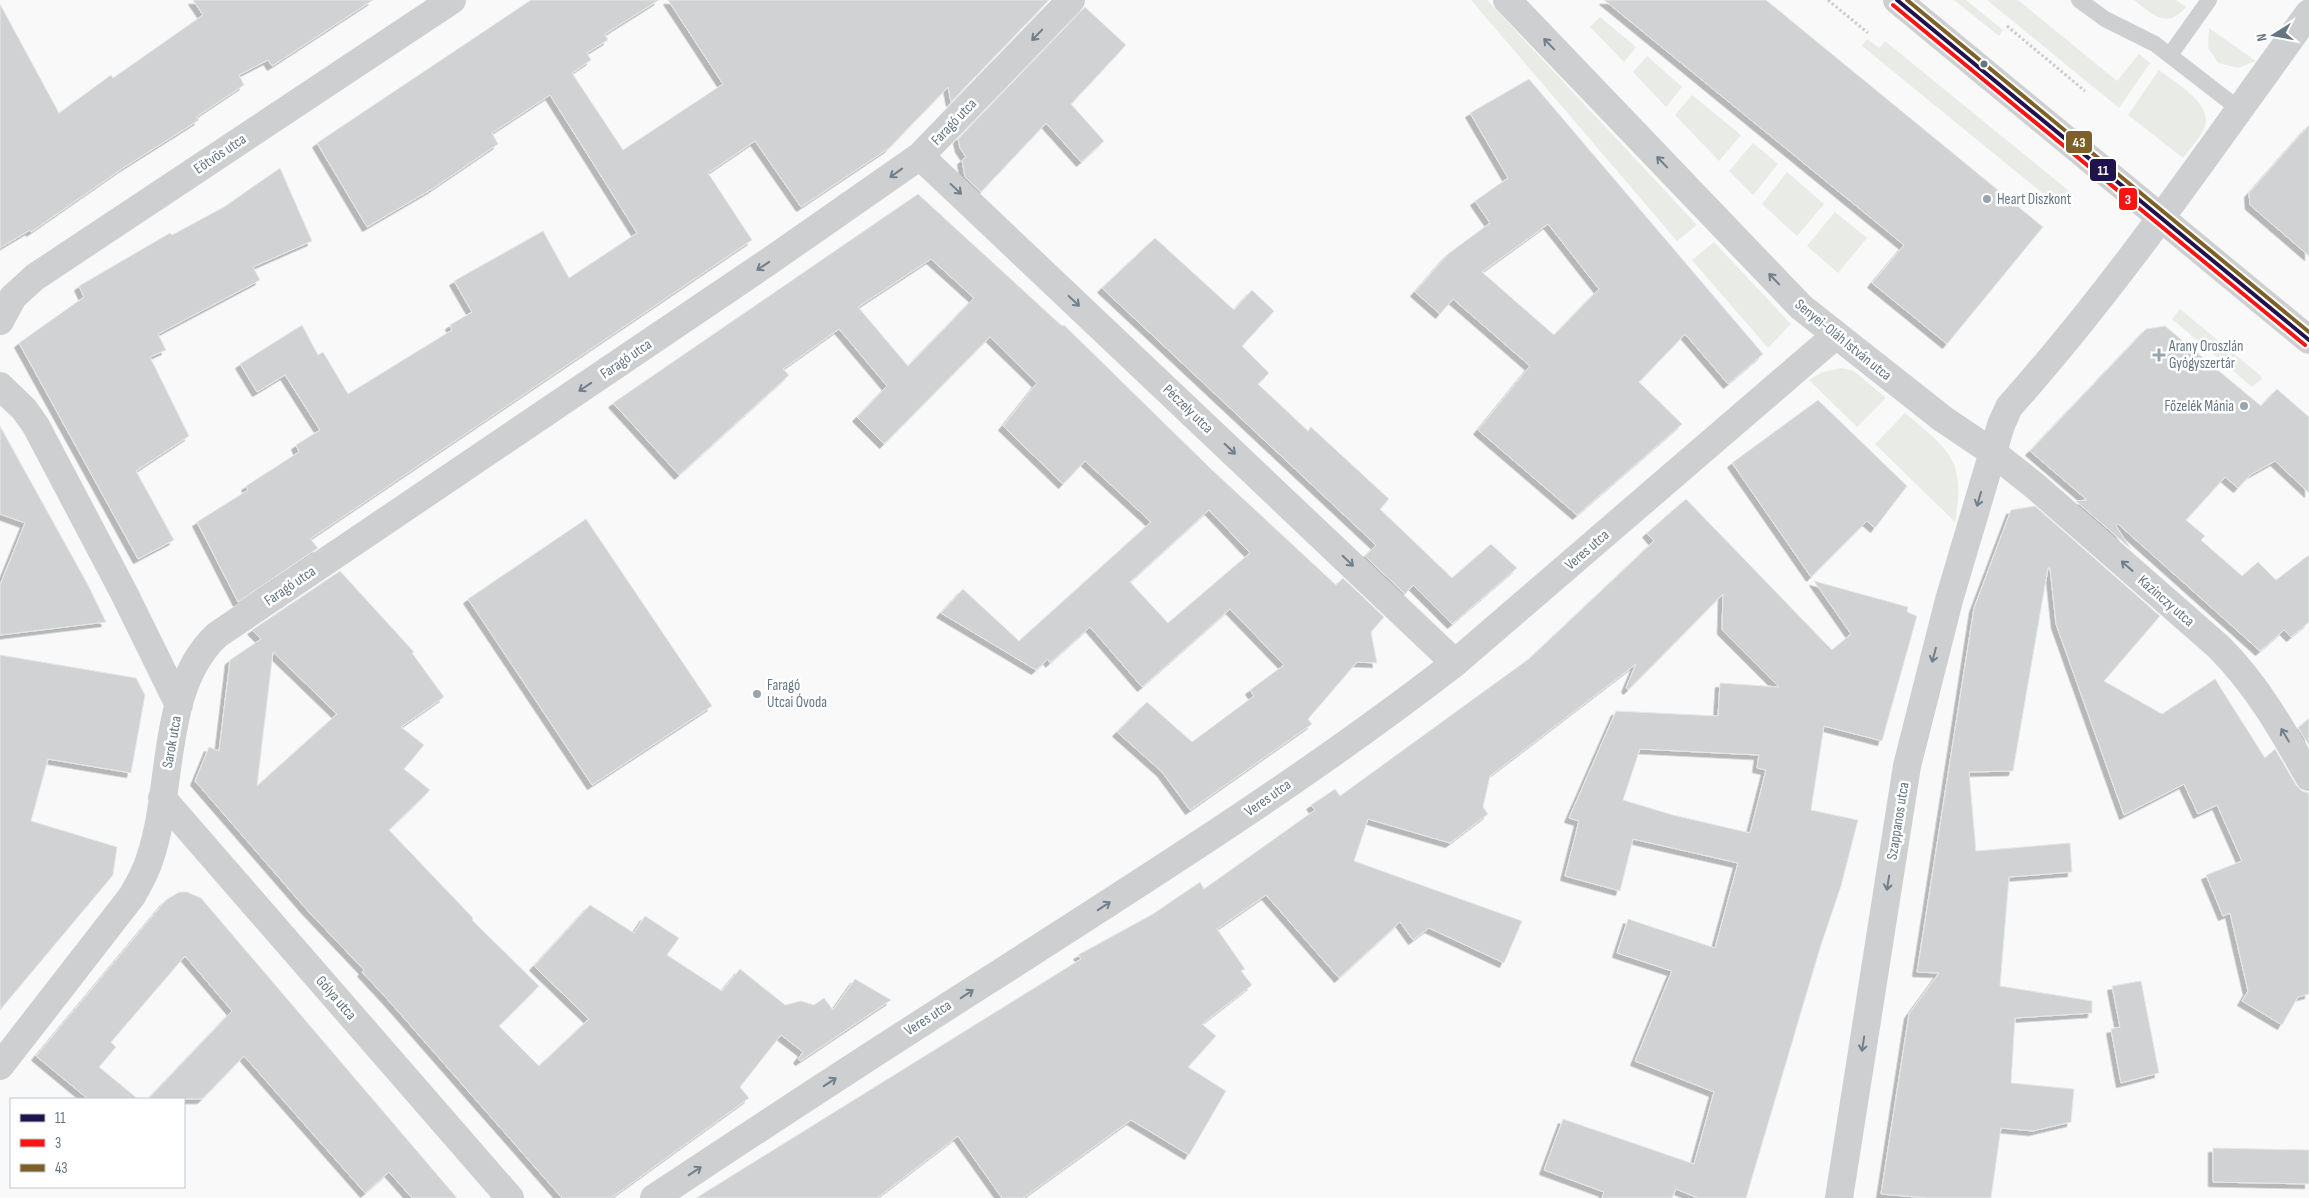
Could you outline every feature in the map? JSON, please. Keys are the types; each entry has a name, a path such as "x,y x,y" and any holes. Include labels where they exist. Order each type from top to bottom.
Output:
{"street":[{"name":"Eötvös utca","path":"0,321 12,297 35,277 452,0"},
{"name":"Faragó utca","path":"179,705 193,665 204,647 217,635 771,260 920,156 944,134 1071,0"},
{"name":"Senyei-Oláh István utca","path":"1508,0 1790,296 1836,335 1943,419 1992,452"},
{"path":"1897,0 2309,340"},
{"path":"1992,452 2000,425 2009,407 2118,275 2309,13"},
{"name":"Péczely utca","path":"920,156 1455,664"},
{"name":"Veres utca","path":"654,1198 893,1041 1207,840 1397,707 1455,664 1836,335"},
{"name":"Sarok utca","path":"0,386 24,409 36,426 124,593 179,705 151,857 132,896 0,1066"},
{"name":"Kazinczy utca","path":"1992,452 2035,486 2219,647 2240,668 2284,734 2309,777"},
{"name":"Szappanos utca","path":"1839,1198 1907,766 1942,626 1992,452"},
{"name":"Gólya utca","path":"162,798 510,1198"}],"lane":[{"path":"2079,0 2105,19 2155,44 2240,109"},
{"path":"2170,55 2209,0"}],"path":[{"path":"1828,0 1868,33"},
{"path":"2007,26 2085,91"}],"shaded area":[{"path":"1471,0 1487,0 1697,225 1677,241"},
{"path":"1954,0 1966,0 2003,30 1999,36"},
{"path":"1987,0 2018,0 2117,81 2139,54 2150,63 2119,108"},
{"path":"2134,0 2176,0 2186,7 2179,14 2166,19 2153,14"},
{"path":"1600,17 1636,47 1624,62 1590,27"},
{"path":"2209,28 2256,61 2238,68 2218,63 2208,48"},
{"path":"1867,39 1879,48 1885,41 2074,195 2046,196 1862,46"},
{"path":"1647,56 1682,87 1666,107 1633,72"},
{"path":"2159,70 2192,95 2204,111 2206,120 2204,129 2183,158 2128,115"},
{"path":"1692,95 1741,135 1719,161 1675,115"},
{"path":"1753,143 1778,164 1753,195 1729,171"},
{"path":"1787,172 1824,204 1797,236 1762,204"},
{"path":"1835,212 1867,238 1838,273 1807,246"},
{"path":"1714,242 1791,324 1768,348 1692,260"},
{"path":"2180,309 2261,376 2262,379 2252,387 2172,319"},
{"path":"1842,368 1854,371 1886,398 1857,427 1809,380 1823,372"},
{"path":"1905,413 1933,437 1951,458 1956,470 1958,484 1955,522 1875,444"}],"building":[{"path":"193,0 373,0 272,66 268,60 239,75 244,85 196,117 199,120 123,168 31,232 30,230 0,248 0,4 59,113 111,75 113,78 203,15"},
{"path":"531,0 659,0 605,34 608,40 587,53 591,60 572,73 623,150 723,84 668,0 1049,0 951,102 948,87 889,148 801,207 755,141 708,173 752,240 310,539 318,548 238,602 197,522 248,490 246,486 299,452 296,445 320,430 285,375 257,392 240,364 302,325 318,355 323,352 348,394 452,330 450,325 472,312 454,281 543,231 569,278 637,233 550,95 492,133 498,144 432,189 367,227 317,143"},
{"path":"1604,0 1766,0 2043,227 1947,344 1872,283 1904,245"},
{"path":"1085,7 1126,45 1071,104 1104,141 1081,162 1046,123 981,192 965,177 962,160 966,157 960,148 958,139"},
{"path":"1529,79 1763,354 1728,384 1685,334 1639,382 1682,424 1577,515 1478,430 1530,366 1453,299 1440,314 1415,292 1448,254 1490,223 1475,201 1508,178 1470,113","holes":["1548,224 1599,289 1554,335 1482,272"]},
{"path":"2309,125 2309,256 2250,205 2249,193"},
{"path":"280,168 312,241 253,267 260,280 158,334 166,350 150,357 189,436 136,471 174,540 138,559 19,343 84,297 79,286 170,233 172,235 224,207"},
{"path":"918,194 1062,326 1064,325 1210,468 1336,585 1343,578 1384,617 1371,632 1377,663 1357,662 1308,719 1312,724 1190,810 1162,772 1117,732 1147,702 1192,742 1254,696 1250,690 1284,665 1230,609 1142,687 1090,627 1050,663 1048,659 1036,670 941,613 963,589 1019,641 1151,522 1085,461 1063,484 1003,426 1037,383 990,337 884,444 857,417 887,386 839,329 783,369 789,375 679,475 613,403","holes":["931,259 974,298 908,366 858,307","1209,510 1250,553 1168,623 1130,582"]},
{"path":"1155,238 1234,310 1252,290 1274,311 1242,346 1269,373 1258,384 1308,431 1311,427 1389,499 1380,509 1452,578 1491,544 1517,568 1452,624 1413,585 1405,594 1365,556 1376,545 1102,288"},
{"path":"2165,326 2261,406 2277,389 2309,417 2309,493 2275,461 2250,475 2238,488 2225,477 2186,520 2205,536 2201,540 2242,576 2258,562 2276,580 2309,555 2309,622 2291,637 2284,630 2260,651 2118,524 2116,526 2131,549 2076,501 2087,500 2030,451 2146,329"},
{"path":"1818,400 1907,486 1875,528 1867,521 1811,577 1732,463"},
{"path":"0,426 88,585 106,622 0,635 0,585 25,523 0,514"},
{"path":"1686,499 1832,650 1851,634 1814,581 1908,607 1907,612 1917,616 1882,741 1824,726 1811,810 1858,820 1841,886 1820,948 1746,1198 1698,1198 1676,1189 1672,1198 1602,1198 1604,1192 1544,1170 1563,1119 1694,1164 1714,1092 1635,1061 1672,971 1617,953 1628,919 1715,948 1738,863 1633,839 1620,891 1565,876 1579,821 1569,818 1616,711 1718,716 1720,683 1779,687 1722,630 1723,594 1628,690 1626,688 1636,664 1490,776 1483,807 1488,814 1450,843 1368,819 1354,861 1522,921 1504,963 1429,928 1413,940 1400,922 1339,978 1266,895 1217,929 1245,969 1241,971 1252,985 1202,1024 1216,1036 1188,1067 1226,1091 1189,1155 1131,1120 1023,1198 1002,1198 958,1136 877,1198 696,1198 1081,959 1078,955 1153,914 1200,882 1204,889 1315,810 1311,805 1335,789 1340,796 1530,658 1654,541 1647,533","holes":["1640,749 1759,755 1757,768 1766,770 1750,833 1673,815 1623,800"]},
{"path":"2035,506 2160,616 2104,681 2162,714 2215,679 2265,758 2275,749 2296,785 2302,791 2309,793 2309,994 2298,997 2282,1025 2242,1001 2248,991 2230,913 2223,916 2206,875 2242,861 2217,805 2198,814 2184,784 2124,815 2056,624 2050,568 2048,568 2013,771 1969,772 1976,851 2070,843 2072,872 2009,877 2000,986 2092,1001 2092,1013 2015,1018 2011,1083 2074,1089 2071,1122 2033,1131 2001,1128 1991,1198 1928,1198 1881,1194 1909,1014 1939,973 1917,972 1974,608 2011,510"},
{"path":"586,519 712,706 592,785 468,599"},
{"path":"340,571 414,652 412,653 444,697 401,727 424,745 404,769 430,790 389,830 473,918 472,920 539,986 499,1026 539,1066 589,1019 534,966 590,905 634,933 645,916 679,938 667,955 722,991 740,969 785,1005 801,1001 814,1005 824,998 833,1010 855,979 891,1000 800,1061 798,1059 803,1052 781,1035 740,1087 749,1098 611,1198 562,1198 362,972 364,970 307,910 195,781 209,747 219,751 230,660 261,639 252,630","holes":["273,652 337,714 257,786"]},
{"path":"0,655 136,678 145,695 131,773 48,759 31,821 117,847 113,875 0,1010"},
{"path":"2309,718 2309,745 2298,728"},
{"path":"179,892 187,892 201,898 457,1198 412,1198 389,1172 365,1193 244,1056 202,1099 149,1098 232,1011 185,956 111,1042 116,1047 99,1067 137,1098 87,1098 36,1056 166,900"},
{"path":"2141,981 2159,1073 2121,1083 2111,1029 2120,1027 2112,986"},
{"path":"2213,1148 2309,1150 2309,1184 2213,1182"}],"transit line":[{"name":"11","path":"1897,0 2309,340"},
{"name":"43","path":"1907,0 2309,332"},
{"name":"3","path":"1893,5 2305,345"}],"place":[{"name":"Heart Diszkont","path":"1987,199"},
{"name":"Arany Oroszlán Gyógyszertár","path":"2159,355"},
{"name":"Főzelék Mánia","path":"2244,406"},
{"name":"Faragó Utcai Óvoda","path":"757,694"}]}
